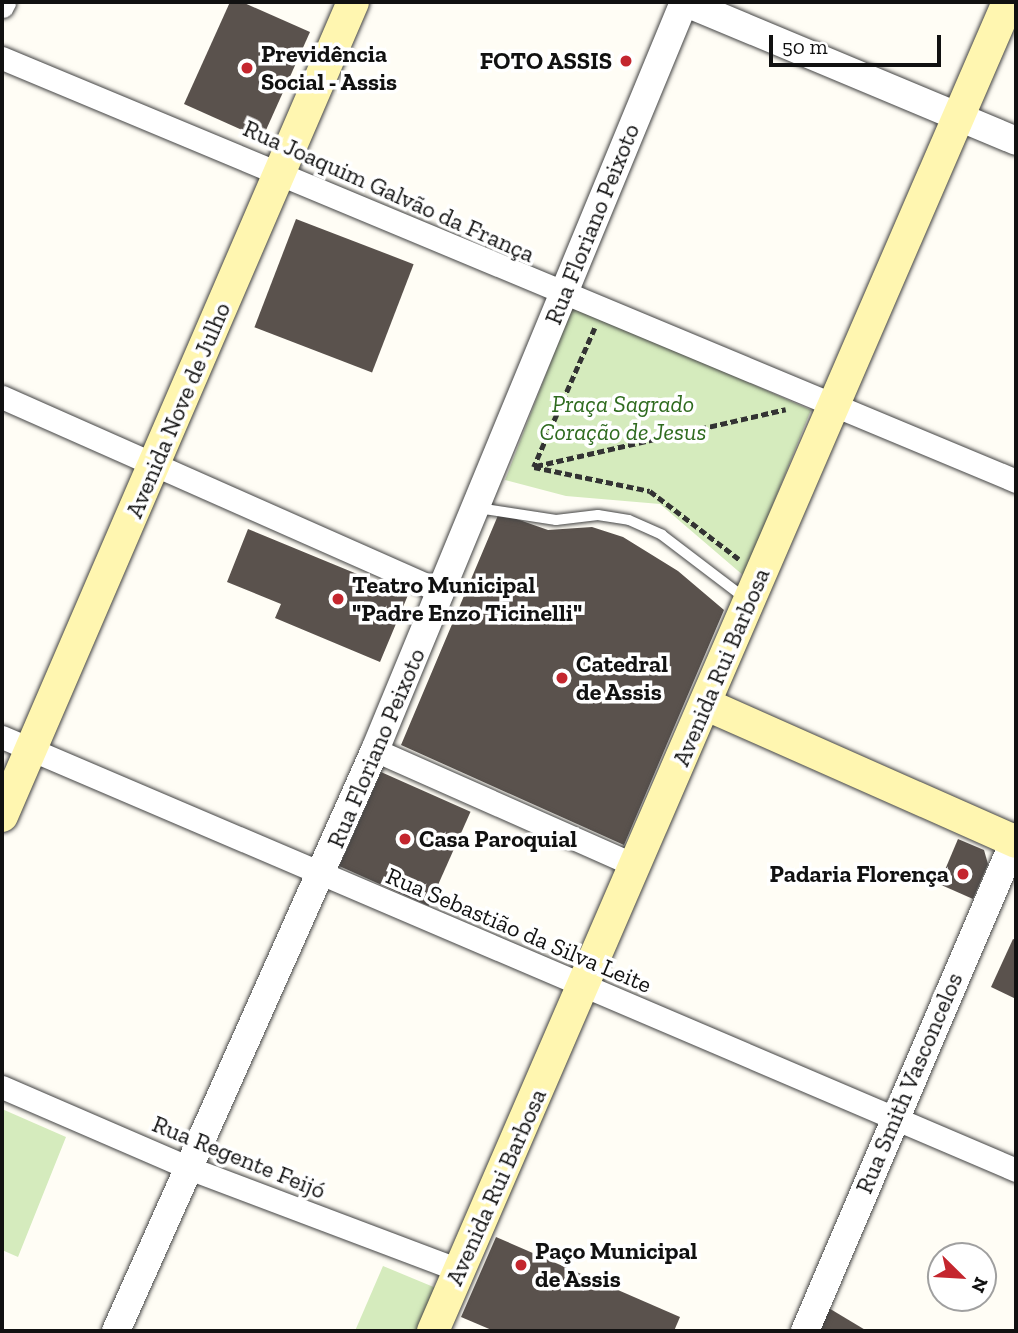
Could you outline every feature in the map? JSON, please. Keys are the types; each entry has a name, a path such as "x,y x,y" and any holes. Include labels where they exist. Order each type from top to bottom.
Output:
{"main road":[{"name":"Avenida Nove de Julho","path":"2,817 353,2"},
{"name":"Avenida Rui Barbosa","path":"433,1331 585,986 634,865 1007,2"},
{"path":"705,704 1016,840"}],"street":[{"path":"684,2 1016,141"},
{"name":"Rua Floriano Peixoto","path":"116,1331 321,877 478,508 562,295 684,2"},
{"name":"Rua Joaquim Galvão da França","path":"2,58 280,172 562,295 1016,481"},
{"path":"2,397 442,592"},
{"name":"Rua Sebastião da Silva Leite","path":"2,737 321,877 585,986 1016,1170"},
{"path":"375,750 634,865"},
{"name":"Rua Smith Vasconcelos","path":"805,1331 894,1117 1016,840"},
{"name":"Rua Regente Feijó","path":"2,1087 189,1168 459,1270"}],"lane":[{"path":"478,508 556,520 598,515 629,520 662,535 749,601"}],"path":[{"path":"534,467 597,324 609,329"},
{"path":"534,467 791,408 807,402 833,405"},
{"path":"779,403 791,408"},
{"path":"534,467 650,491 739,559 745,547"}],"green space":[{"name":"Praça Sagrado Coração de Jesus","path":"573,305 811,410 744,576 660,504 566,496 505,480"},
{"path":"2,1109 66,1137 18,1257 2,1250"},
{"path":"383,1266 436,1288 418,1331 355,1331"}],"building":[{"name":"Previdência Social - Assis","path":"230,2 242,2 310,32 262,139 184,104"},
{"path":"296,219 414,264 372,372 254,327"},
{"name":"Catedral de Assis","path":"499,513 548,530 592,527 623,537 678,571 724,610 624,845 401,745"},
{"name":"Teatro Municipal \"Padre Enzo Ticinelli\"","path":"248,529 408,595 380,662 275,618 281,604 227,582"},
{"name":"Casa Paroquial","path":"381,772 471,812 429,906 339,866"},
{"name":"Padaria Florença","path":"958,839 984,850 988,864 973,899 939,884"},
{"path":"1013,939 1016,940 1016,999 991,987"},
{"name":"Paço Municipal de Assis","path":"496,1237 680,1317 674,1331 494,1331 461,1317"},
{"path":"827,1307 867,1331 817,1331"}],"place":[{"name":"FOTO ASSIS","path":"626,61"},
{"name":"Previdência Social - Assis","path":"247,68"},
{"name":"Teatro Municipal \"Padre Enzo Ticinelli\"","path":"338,599"},
{"name":"Catedral de Assis","path":"562,678"},
{"name":"Casa Paroquial","path":"405,839"},
{"name":"Padaria Florença","path":"963,874"},
{"name":"Paço Municipal de Assis","path":"521,1265"}]}
